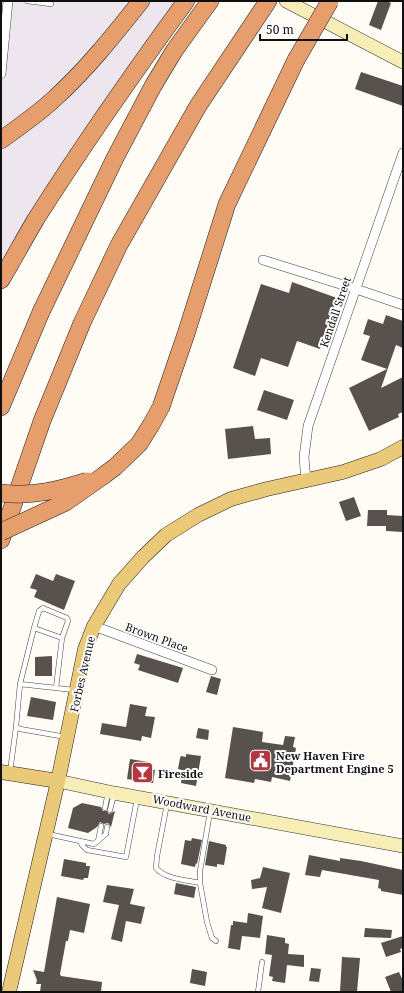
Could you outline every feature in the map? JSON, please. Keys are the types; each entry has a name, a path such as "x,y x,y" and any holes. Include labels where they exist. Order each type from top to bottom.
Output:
{"highway":[{"path":"1,140 53,100 73,81 106,46 141,1"},
{"path":"1,280 36,220 132,75 186,1"},
{"path":"1,540 42,421 82,323 119,245 198,106 268,1"},
{"path":"1,532 66,502 103,476 115,467 138,444 151,425 160,407 186,334 227,204 296,60 330,1"},
{"path":"1,407 41,312 115,158 174,50 209,2"},
{"path":"1,493 29,494 51,492 103,476"}],"main road":[{"path":"286,1 403,62"},
{"name":"Forbes Avenue","path":"9,992 58,781 85,649 94,626 119,584 143,556 166,535 198,514 231,499 267,489 343,472 381,459 403,447"},
{"name":"Woodward Avenue","path":"5,773 58,781 403,846"}],"street":[{"path":"1,74 3,38 8,1"},
{"name":"Kendall Street","path":"306,481 304,457 308,426 403,153"},
{"path":"263,260 356,288 403,305"},
{"name":"Brown Place","path":"94,626 212,670"}],"lane":[{"path":"27,1 51,4"},
{"path":"5,773 16,727 20,684 39,611 43,608 67,618 68,621 62,638 56,688"},
{"path":"34,628 62,638"},
{"path":"20,684 77,691"},
{"path":"16,727 67,737"},
{"path":"105,808 111,792"},
{"path":"110,810 111,792"},
{"path":"80,841 87,850 126,857 137,796"},
{"path":"167,802 156,868 160,873 200,883"},
{"path":"211,810 200,871 200,883 207,922 212,938 216,942"},
{"path":"98,841 101,826"},
{"path":"46,834 94,844 106,834 107,827"},
{"path":"258,992 262,962"}],"shaded area":[{"path":"1,1 186,1 1,279"}],"building":[{"path":"378,1 386,1 391,3 381,30 369,25"},
{"path":"361,72 403,86 403,106 355,89"},
{"path":"292,282 337,298 320,349 297,341 288,367 261,358 255,376 233,368 261,284 289,293"},
{"path":"386,315 403,321 403,348 396,345 381,388 403,377 403,412 398,414 399,417 369,431 349,388 387,369 361,360 370,336 363,334 368,319 383,324"},
{"path":"264,390 294,400 287,420 257,410"},
{"path":"253,426 255,439 270,438 271,454 228,459 225,429"},
{"path":"354,497 361,516 346,521 339,502"},
{"path":"368,510 387,510 387,515 403,516 403,532 386,531 386,526 367,526"},
{"path":"36,574 53,581 56,574 75,581 64,610 34,597 37,590 30,588"},
{"path":"137,654 183,668 178,683 138,670 140,665 134,663"},
{"path":"52,656 52,676 35,676 35,657"},
{"path":"211,676 221,679 217,695 206,692"},
{"path":"31,697 56,702 53,720 27,716"},
{"path":"130,704 147,707 145,716 155,717 151,738 142,736 141,741 100,734 102,723 126,727"},
{"name":"New Haven Fire Department Engine 5","path":"233,727 263,732 262,742 283,745 285,736 295,737 293,747 296,748 290,781 272,777 271,782 255,779 254,783 225,778"},
{"path":"198,728 209,730 208,740 196,738"},
{"path":"186,754 201,756 196,786 181,783 182,770 178,769 181,756 186,757"},
{"path":"130,759 148,762 147,769 155,770 153,783 127,779"},
{"path":"82,803 101,807 103,811 107,811 109,814 115,811 111,827 108,823 104,824 100,822 97,827 88,833 68,828 73,808"},
{"path":"192,838 202,840 195,867 181,864 185,840 191,841"},
{"path":"209,841 226,845 224,865 217,864 217,867 205,865"},
{"path":"309,855 340,861 340,858 361,861 403,870 403,895 381,891 381,889 378,888 379,880 322,870 320,877 305,875"},
{"path":"64,859 86,863 86,866 90,866 88,878 84,878 83,880 61,876"},
{"path":"263,867 290,873 281,913 262,908 267,887 252,889 251,880 260,878"},
{"path":"176,883 196,887 194,898 174,894"},
{"path":"107,885 134,889 130,904 145,907 141,924 126,921 122,942 111,939 119,905 103,902"},
{"path":"57,897 90,904 84,933 70,930 68,941 66,941 60,974 61,976 102,982 101,992 40,992 41,984 36,984 37,980 33,970 44,972"},
{"path":"248,913 263,916 260,938 242,936 240,950 228,948 231,925 233,925 233,921 247,923"},
{"path":"365,928 392,930 391,938 364,937"},
{"path":"267,935 285,938 285,943 289,944 288,954 304,955 304,967 287,965 285,983 272,981 273,977 269,976 272,955 265,954"},
{"path":"403,936 403,948 400,949 401,952 386,957 381,943"},
{"path":"342,957 360,958 357,992 340,992"},
{"path":"311,968 321,969 319,982 309,981"},
{"path":"192,969 207,972 205,986 190,983"},
{"path":"399,972 403,981 403,992 391,992 385,977"}],"place":[{"name":"New Haven Fire Department Engine 5","path":"261,761"},
{"name":"Fireside","path":"143,773"}]}
